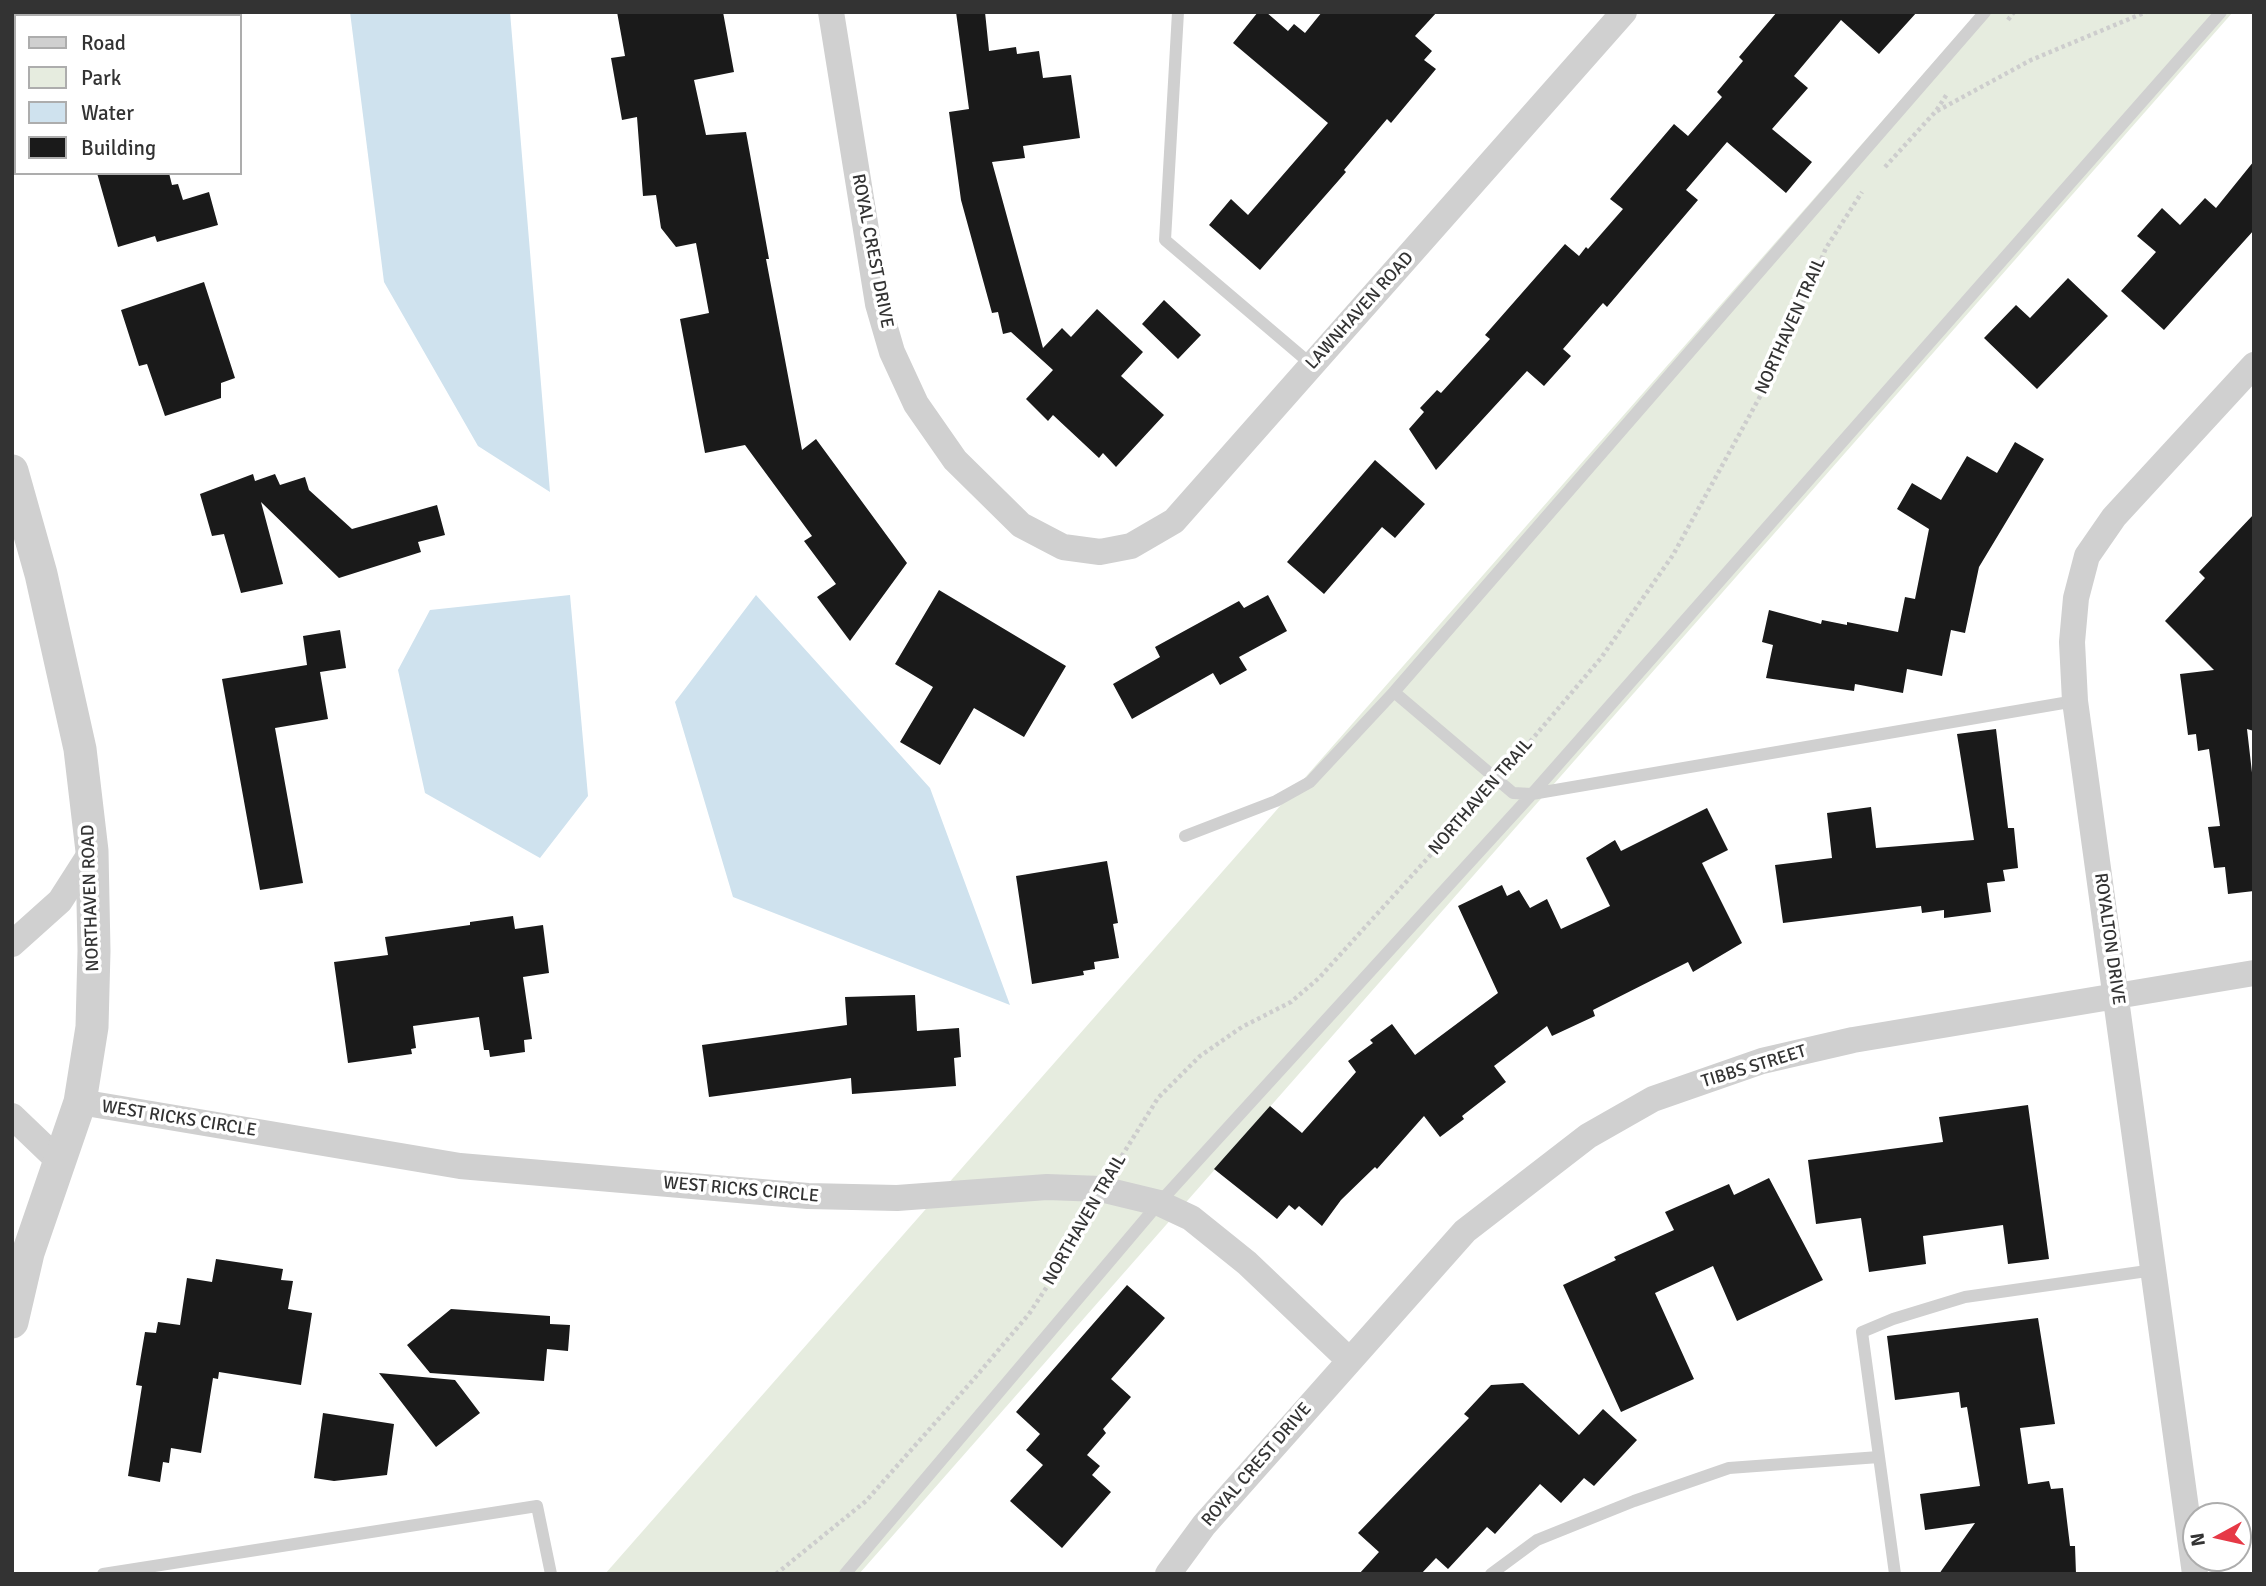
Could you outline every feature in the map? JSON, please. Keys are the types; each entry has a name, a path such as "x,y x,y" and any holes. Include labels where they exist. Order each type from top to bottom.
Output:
{"street":[{"name":"ROYAL CREST DRIVE","path":"831,12 878,304 892,352 916,404 955,460 1021,525 1063,547"},
{"name":"LAWNHAVEN ROAD","path":"1063,547 1100,552 1131,546 1174,521 1624,12"},
{"name":"ROYALTON DRIVE","path":"2195,1574 2075,701 2072,642 2076,598 2087,555 2114,517 2254,365"},
{"name":"NORTHAVEN ROAD","path":"12,471 44,586 80,749 92,850 94,951 92,1027 80,1102 29,1253 12,1322"},
{"path":"12,944 60,901 92,850"},
{"name":"TIBBS STREET","path":"1349,1360 1465,1231 1588,1136 1653,1099 1762,1061 1853,1040 2254,973"},
{"name":"WEST RICKS CIRCLE","path":"80,1102 460,1166 808,1196 897,1198 1047,1187 1101,1189 1159,1203 1191,1219 1247,1263 1349,1360"},
{"path":"12,1116 59,1161"},
{"name":"ROYAL CREST DRIVE","path":"1168,1574 1204,1525 1349,1360"}],"lane":[{"path":"1178,12 1165,240 1312,365"},
{"path":"1185,836 1276,802 1310,782 1394,692 1985,12"},
{"path":"845,1574 1159,1203 1532,794 2221,12"},
{"path":"1394,692 1513,793 1532,794 2075,701"},
{"path":"1895,1574 1862,1332 1893,1319 1965,1297 2154,1270"},
{"path":"1491,1574 1537,1540 1634,1501 1729,1468 1879,1457"},
{"path":"103,1574 537,1506 551,1574"}],"path":[{"path":"1882,170 1936,111 2031,60 2146,12"},
{"name":"NORTHAVEN TRAIL","path":"776,1574 866,1501 1029,1314 1075,1244 1101,1189 1158,1098 1200,1056 1242,1027 1291,1002 1319,978 1498,780 1601,658 1673,555 1773,371 1826,248 1863,190"}],"green space":[{"path":"1978,12 2233,12 859,1574 605,1574"}],"water":[{"path":"350,12 510,12 550,492 478,446 384,282"},
{"path":"570,595 588,796 540,858 425,793 398,670 430,610"},
{"path":"756,595 930,788 1010,1005 733,897 675,702"}],"building":[{"path":"617,12 723,12 734,72 694,80 706,135 746,132 769,259 766,259 802,450 816,439 907,563 850,641 817,597 836,584 804,541 812,536 745,445 705,453 680,319 709,313 696,243 676,247 661,228 656,195 643,196 637,117 622,120 611,58 625,56"},
{"path":"956,12 985,12 989,51 1016,47 1017,54 1039,51 1043,78 1071,75 1080,138 1023,146 1025,158 992,162 1043,348 1062,328 1071,337 1097,309 1143,352 1121,376 1164,415 1116,467 1103,453 1099,458 1053,415 1048,421 1026,399 1053,370 1011,332 1003,334 998,312 992,313 961,200 949,112 969,109"},
{"path":"1258,12 1266,12 1288,31 1294,24 1305,33 1322,12 1437,12 1415,36 1432,51 1424,60 1436,69 1391,123 1387,119 1344,170 1346,172 1260,270 1209,225 1231,199 1248,215 1328,123 1233,43"},
{"path":"1777,12 1917,12 1879,54 1841,20 1794,76 1808,88 1772,129 1812,162 1786,193 1727,142 1686,190 1698,200 1607,307 1603,303 1563,349 1571,356 1544,386 1527,371 1436,470 1409,429 1424,412 1420,408 1437,390 1441,393 1490,339 1485,335 1565,244 1579,256 1586,247 1588,249 1623,209 1610,199 1674,124 1688,136 1722,97 1717,92 1743,61 1739,57"},
{"path":"2254,161 2254,230 2164,330 2121,291 2156,252 2137,236 2162,208 2180,225 2205,198 2216,208"},
{"path":"98,175 170,175 172,185 178,184 183,200 209,192 218,225 157,242 155,236 118,247"},
{"path":"2068,278 2108,316 2037,389 1984,338 2016,305 2030,318"},
{"path":"204,282 235,378 221,383 221,398 165,416 147,364 139,366 121,310"},
{"path":"1164,300 1201,335 1178,359 1142,324"},
{"path":"2015,442 2044,459 1979,567 1965,633 1951,630 1942,676 1907,669 1903,693 1855,684 1854,691 1766,678 1773,645 1762,642 1769,610 1821,624 1822,620 1847,625 1847,622 1898,632 1905,597 1915,599 1929,529 1897,509 1912,483 1941,500 1967,456 1997,473"},
{"path":"1375,460 1425,504 1395,538 1382,527 1324,594 1287,562"},
{"path":"253,474 255,481 275,474 280,485 305,477 309,490 352,529 437,505 445,535 418,542 421,552 339,578 261,502 283,584 241,593 224,534 212,536 200,494"},
{"path":"2254,514 2254,731 2247,729 2254,790 2254,891 2228,894 2225,867 2214,868 2208,827 2220,826 2209,749 2198,751 2196,734 2188,735 2180,674 2214,670 2165,621 2205,578 2199,572"},
{"path":"939,590 1066,666 1024,737 974,708 940,765 900,742 933,687 895,664"},
{"path":"1268,595 1287,631 1239,657 1247,670 1220,685 1213,673 1132,719 1113,684 1160,657 1155,647 1239,601 1244,608"},
{"path":"340,630 346,668 320,672 328,719 275,728 303,883 260,890 222,679 307,665 303,636"},
{"path":"1996,729 2008,828 2014,828 2018,868 2003,870 2005,881 1987,883 1991,912 1944,918 1944,910 1922,913 1921,906 1783,923 1775,865 1832,858 1827,813 1871,807 1876,848 1974,840 1957,734"},
{"path":"1707,808 1728,850 1702,863 1742,943 1693,972 1688,962 1593,1010 1595,1016 1552,1036 1547,1026 1494,1066 1506,1082 1440,1137 1424,1116 1377,1169 1375,1167 1341,1200 1322,1226 1299,1206 1295,1210 1289,1205 1277,1219 1214,1169 1270,1106 1302,1133 1356,1072 1348,1061 1373,1043 1370,1040 1392,1024 1415,1055 1498,993 1458,906 1502,885 1507,896 1519,890 1530,908 1547,899 1561,929 1610,906 1586,858 1615,840 1621,851"},
{"path":"1107,861 1118,923 1113,924 1119,958 1094,962 1095,969 1083,971 1084,975 1032,984 1016,876"},
{"path":"513,916 515,929 543,925 549,973 523,977 532,1039 524,1040 525,1052 490,1057 489,1050 484,1050 479,1017 413,1026 416,1048 411,1049 412,1054 348,1063 334,962 388,955 385,937"},
{"path":"915,995 917,1031 959,1028 961,1057 954,1058 956,1086 852,1094 851,1078 709,1097 702,1045 847,1025 845,997"},
{"path":"2028,1105 2049,1259 2008,1264 2003,1225 1923,1236 1926,1264 1869,1272 1861,1218 1816,1224 1808,1160 1943,1142 1939,1117"},
{"path":"1769,1178 1823,1280 1737,1321 1713,1266 1655,1293 1694,1379 1621,1412 1563,1285 1616,1260 1614,1257 1674,1230 1665,1212 1729,1184 1734,1195"},
{"path":"216,1259 283,1269 281,1280 293,1281 288,1309 312,1313 301,1385 219,1372 218,1379 213,1378 201,1453 171,1448 169,1463 163,1462 160,1482 128,1476 142,1386 136,1385 145,1332 156,1333 158,1322 180,1325 187,1278 212,1282"},
{"path":"1127,1285 1165,1318 1111,1379 1131,1397 1103,1429 1106,1433 1087,1455 1100,1466 1092,1475 1111,1492 1062,1548 1010,1501 1043,1465 1026,1450 1040,1434 1016,1412"},
{"path":"451,1309 550,1316 550,1324 570,1325 568,1351 547,1349 544,1381 430,1373 407,1345"},
{"path":"2038,1318 2055,1424 2020,1428 2028,1484 2049,1481 2051,1489 2063,1488 2070,1546 2075,1546 2076,1574 1939,1574 1975,1523 1925,1530 1920,1494 1980,1486 1967,1407 1961,1408 1959,1392 1895,1400 1887,1336"},
{"path":"379,1373 455,1380 480,1413 436,1447"},
{"path":"1523,1383 1579,1435 1603,1409 1637,1440 1594,1486 1584,1478 1561,1503 1540,1484 1495,1534 1487,1527 1448,1569 1436,1558 1421,1574 1359,1574 1379,1552 1358,1533 1469,1418 1464,1414 1491,1385"},
{"path":"323,1413 394,1424 387,1475 334,1481 314,1478"}]}
